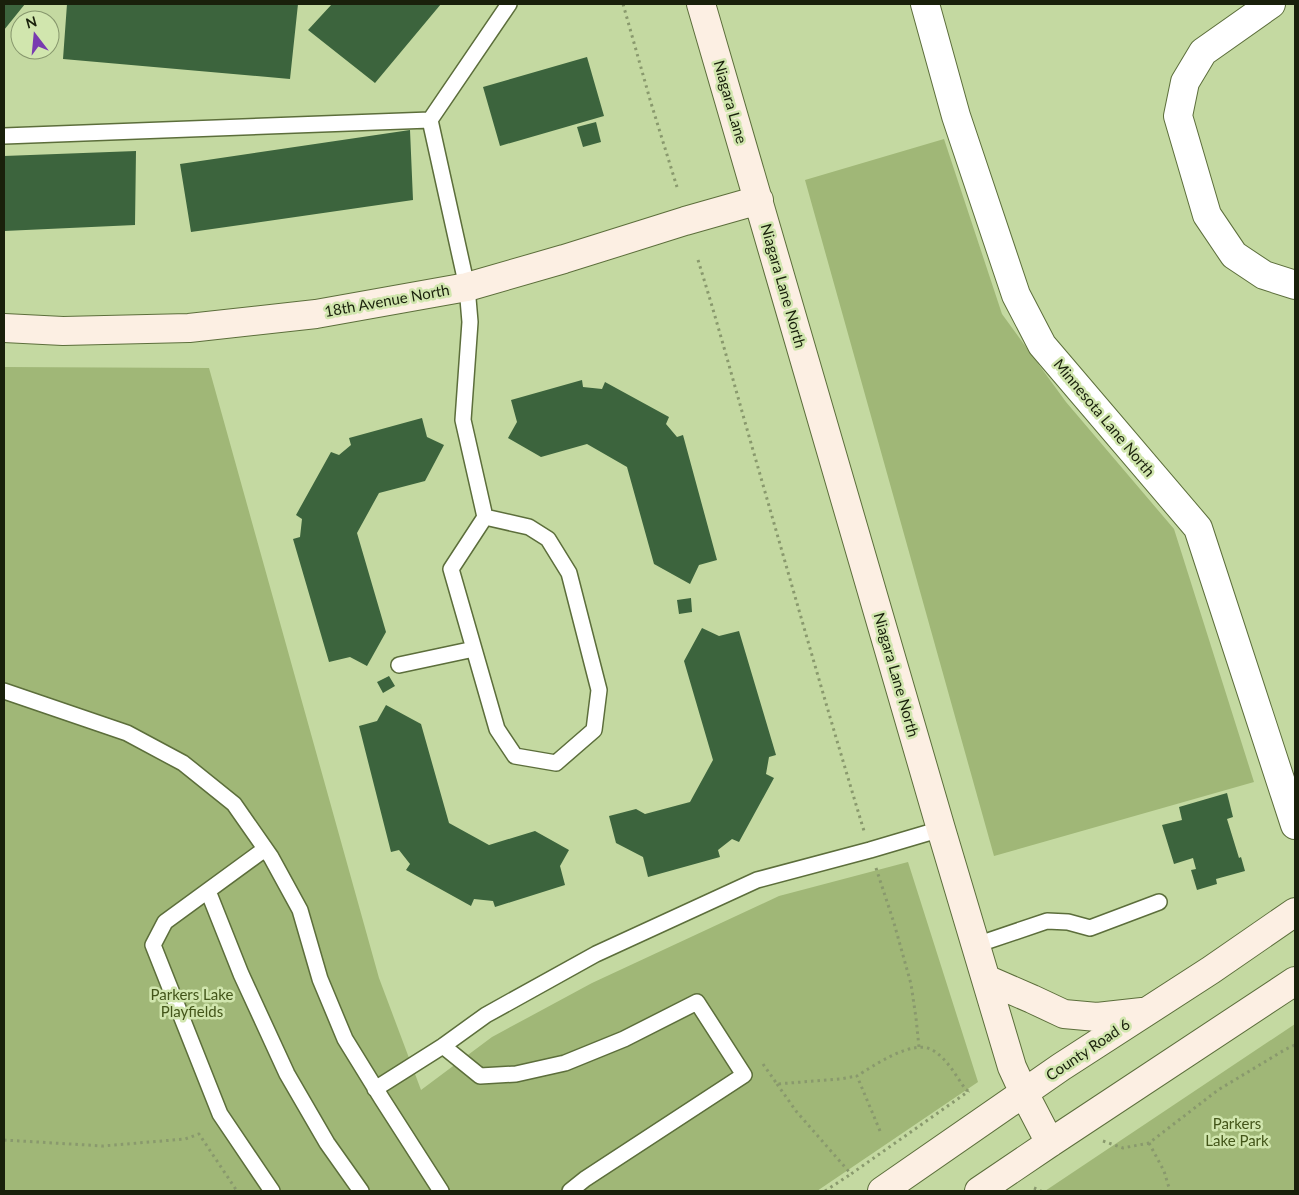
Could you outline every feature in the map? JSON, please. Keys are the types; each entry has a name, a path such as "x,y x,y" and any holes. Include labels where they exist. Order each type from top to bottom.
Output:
{"street":[{"name":"Niagara Lane","path":"702,4 759,200"},
{"name":"Minnesota Lane North","path":"925,4 956,116 1016,295 1042,345 1198,528 1295,825"},
{"path":"1271,4 1203,52 1185,82 1178,116 1206,214 1234,255 1264,275 1295,286"},
{"name":"18th Avenue North","path":"4,328 64,331 189,328 316,314 467,287 564,259 685,220 759,200"},
{"name":"Niagara Lane North","path":"759,200 1012,1067 1050,1143"},
{"name":"County Road 6","path":"882,1191 1061,1067 1211,970 1295,912"},
{"path":"986,979 1064,1014 1097,1017 1147,1011"},
{"path":"980,1191 1295,981"}],"lane":[{"path":"485,516 529,527 548,539 569,573 599,690 594,730 556,763 515,756 497,729 451,569 485,516 463,420 470,322 467,287 430,120 509,4"},
{"path":"4,136 430,120"},
{"path":"399,665 474,648"},
{"path":"4,691 127,733 183,763 234,804 265,849 300,910 320,979 345,1039 441,1191"},
{"path":"375,1089 486,1016 596,954 757,880 941,829"},
{"path":"265,849 165,922 152,945 220,1114 272,1191"},
{"path":"208,890 242,974 287,1074 327,1143 360,1191"},
{"path":"976,945 1046,922 1068,922 1090,928 1159,902"},
{"path":"443,1046 480,1076 516,1074 565,1063 624,1039 697,1002 744,1076 570,1191"}],"path":[{"path":"623,4 677,187"},
{"path":"698,260 811,654 894,923 911,984 919,1047"},
{"path":"1098,1139 1123,1148 1149,1143 1218,1090 1295,1045"},
{"path":"777,1084 857,1076 882,1061 906,1050 919,1047 933,1049 948,1063 966,1090 976,1095"},
{"path":"761,1060 796,1111 851,1174"},
{"path":"857,1076 880,1130"},
{"path":"825,1191 969,1091"},
{"path":"4,1140 103,1146 185,1139 199,1134 237,1191"},
{"path":"1149,1143 1164,1171 1170,1191"},
{"path":"1031,1186 1042,1191"}],"green space":[{"path":"944,139 1002,314 1066,402 1174,529 1254,782 994,856 805,180"},
{"name":"Parkers Lake Playfields","path":"4,367 209,368 379,978 421,1090 492,1037 592,983 779,896 908,862 978,1082 817,1191 4,1191"},
{"name":"Parkers Lake Park","path":"1295,1024 1295,1191 1045,1191"}],"building":[{"path":"4,4 25,4 20,10 10,10 10,23 4,30"},
{"path":"67,4 298,4 290,79 63,59"},
{"path":"332,4 441,4 375,83 308,30"},
{"path":"587,57 604,116 500,146 483,87"},
{"path":"596,122 601,142 583,147 577,127"},
{"path":"410,130 413,200 191,232 180,164"},
{"path":"136,151 135,225 4,231 4,156"},
{"path":"582,380 583,387 602,389 605,382 669,417 666,424 677,437 683,435 717,560 699,565 690,584 654,564 627,467 587,444 541,457 508,438 517,422 511,400"},
{"path":"422,418 427,437 444,445 425,481 379,493 357,533 386,632 367,666 350,657 329,662 293,539 300,537 302,519 296,515 331,452 339,455 351,445 349,438"},
{"path":"691,598 692,612 679,614 677,600"},
{"path":"702,628 719,636 739,631 776,755 769,757 766,774 774,778 739,842 732,839 718,850 720,857 648,877 643,857 616,843 609,816 636,809 645,814 690,802 713,760 684,661"},
{"path":"389,676 395,686 383,693 377,682"},
{"path":"386,705 421,724 449,823 489,845 535,831 569,850 560,866 565,885 495,907 493,901 474,899 471,906 406,870 410,864 399,850 391,852 359,726 377,721"},
{"path":"1227,793 1233,817 1227,819 1245,871 1216,879 1217,884 1197,890 1191,870 1196,869 1193,858 1174,864 1162,825 1182,820 1179,807"}]}
